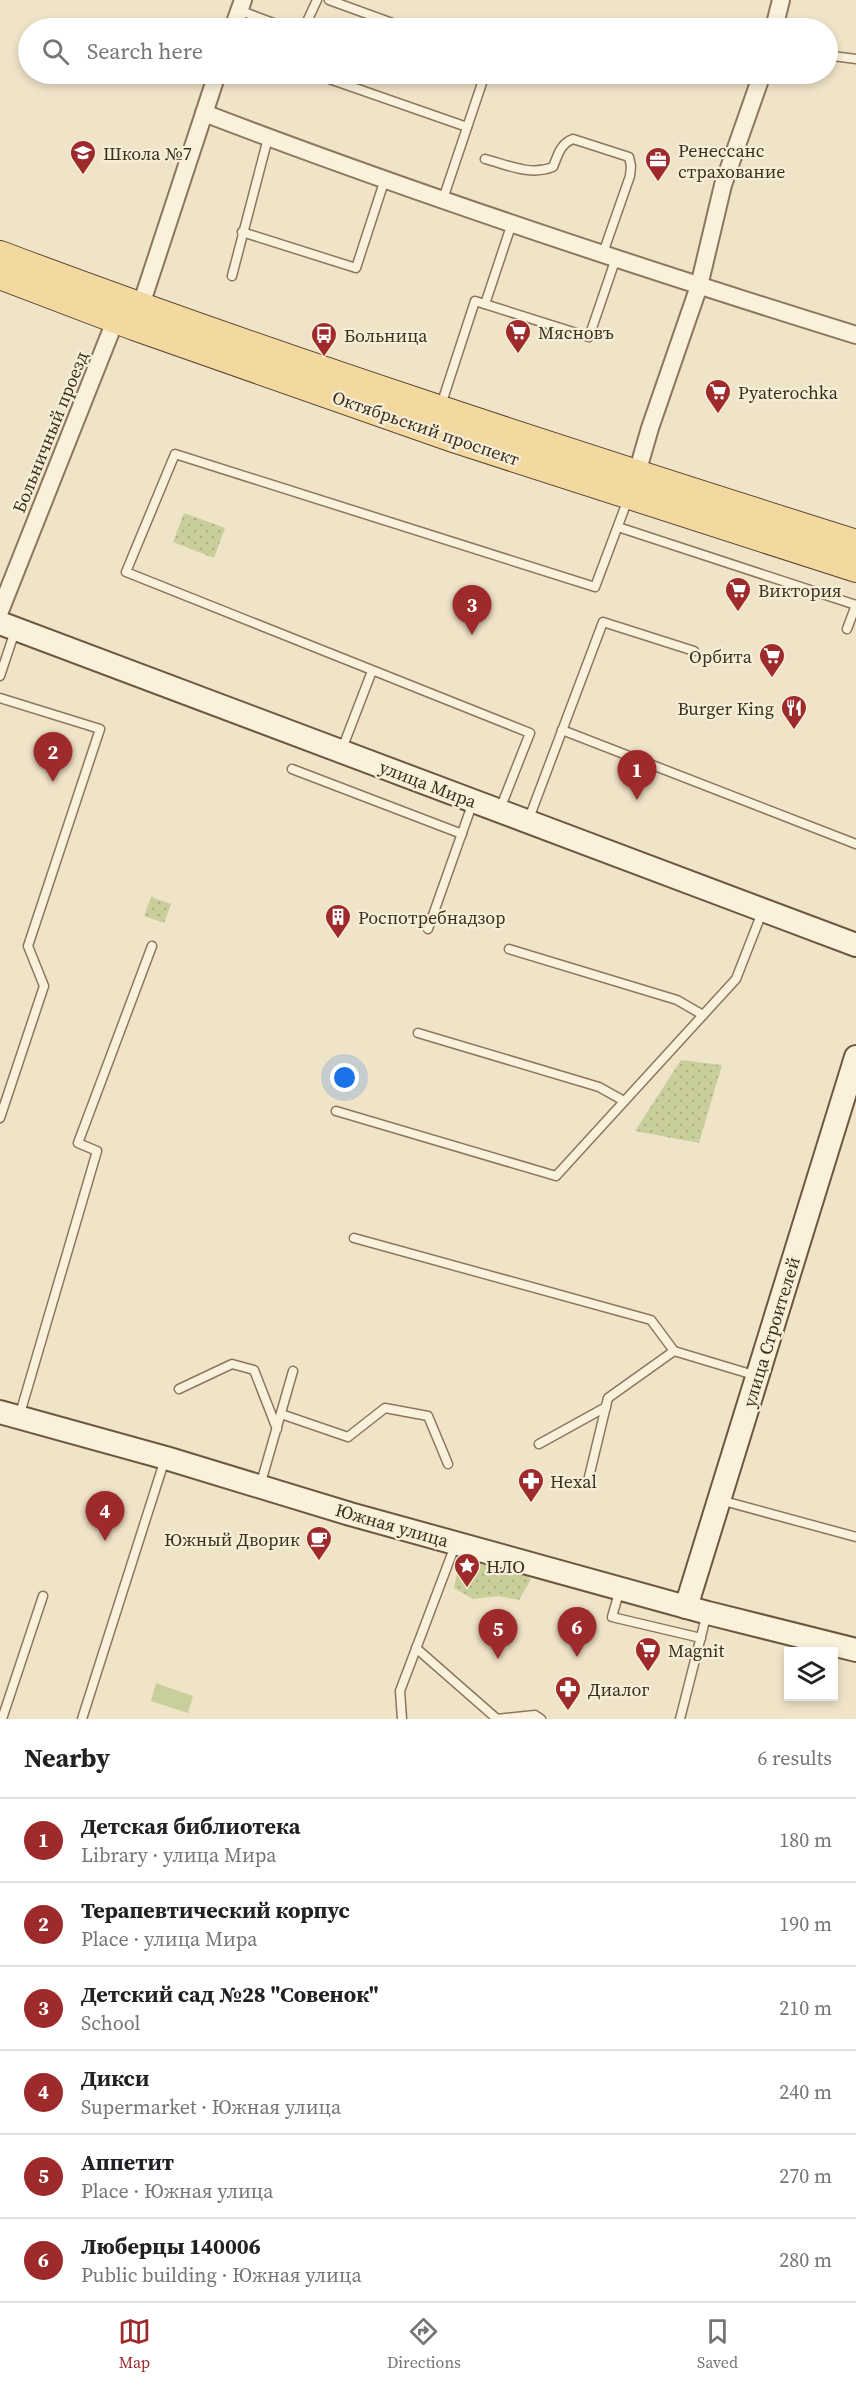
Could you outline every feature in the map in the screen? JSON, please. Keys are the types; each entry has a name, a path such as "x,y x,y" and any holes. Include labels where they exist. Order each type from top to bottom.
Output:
{"main road":[{"name":"Октябрьский проспект","path":"0,254 128,313 456,440 856,543"},
{"name":"Октябрьский проспект","path":"0,276 442,408 634,485 856,569"}],"street":[{"path":"776,18 781,0"},
{"name":"Больничный проезд","path":"0,611 128,313 214,84"},
{"path":"634,485 650,428 699,286 723,185 758,84"},
{"path":"204,113 268,138 512,223 699,286 856,335"},
{"name":"улица Мира","path":"8,626 856,945"},
{"name":"улица Строителей","path":"697,1610 719,1500 855,1067"},
{"name":"Южная улица","path":"9,1415 697,1610 856,1650"}],"lane":[{"path":"309,18 317,0"},
{"path":"329,0 378,18"},
{"path":"241,5 266,18"},
{"path":"838,57 856,59"},
{"path":"344,84 467,127"},
{"path":"443,199 482,84"},
{"path":"232,276 268,138"},
{"path":"442,408 475,301 589,337 631,166 629,157 573,140 566,142 560,148 553,166 534,172 485,159"},
{"path":"242,232 356,268 385,179"},
{"path":"485,304 512,223"},
{"path":"499,811 530,733 126,572 175,454 595,587 634,485"},
{"path":"618,527 856,605 847,629"},
{"path":"528,822 603,622 694,651"},
{"path":"0,676 8,626"},
{"path":"341,752 372,671"},
{"path":"0,698 100,729 28,946 44,986 0,1118"},
{"path":"562,730 856,844"},
{"path":"292,769 462,834"},
{"path":"428,929 474,801"},
{"path":"336,1111 556,1176 736,979 763,910"},
{"path":"9,1415 97,1151 78,1143 152,946"},
{"path":"508,949 677,1000 703,1015"},
{"path":"418,1033 599,1087 624,1101"},
{"path":"354,1238 651,1320 674,1351 758,1376"},
{"path":"588,1481 608,1398 674,1351"},
{"path":"179,1389 232,1364 254,1370 277,1429"},
{"path":"260,1486 293,1371"},
{"path":"539,1444 606,1407"},
{"path":"281,1414 348,1437 385,1408 428,1416 448,1464"},
{"path":"82,1719 166,1458"},
{"path":"719,1500 856,1537"},
{"path":"402,1719 400,1691 456,1543"},
{"path":"620,1588 612,1617 701,1638"},
{"path":"2,1719 43,1596"},
{"path":"680,1719 701,1638 697,1610"},
{"path":"416,1648 497,1719 535,1715 541,1719"}],"green space":[{"path":"184,513 225,528 214,558 173,542"},
{"path":"151,897 171,904 164,923 144,916"},
{"path":"681,1060 722,1065 699,1143 635,1131"},
{"path":"461,1554 512,1567 531,1579 519,1600 498,1596 473,1599 454,1588"},
{"path":"156,1683 193,1696 188,1713 151,1701"}],"place":[{"name":"Школа №7","path":"83,176"},
{"name":"Ренессанс страхование","path":"658,183"},
{"name":"Мясновъ","path":"518,355"},
{"name":"Больница","path":"324,358"},
{"name":"Pyaterochka","path":"718,415"},
{"name":"Виктория","path":"738,613"},
{"name":"Детский сад №28 \"Совенок\"","path":"472,635"},
{"name":"Орбита","path":"772,679"},
{"name":"Burger King","path":"794,731"},
{"name":"Терапевтический корпус","path":"53,782"},
{"name":"Детская библиотека","path":"637,800"},
{"name":"Роспотребнадзор","path":"338,940"},
{"name":"Hexal","path":"531,1504"},
{"name":"Дикси","path":"105,1541"},
{"name":"Южный Дворик","path":"319,1562"},
{"name":"НЛО","path":"467,1589"},
{"name":"Люберцы 140006","path":"577,1657"},
{"name":"Аппетит","path":"498,1659"},
{"name":"Magnit","path":"648,1673"},
{"name":"Диалог","path":"568,1712"}]}
